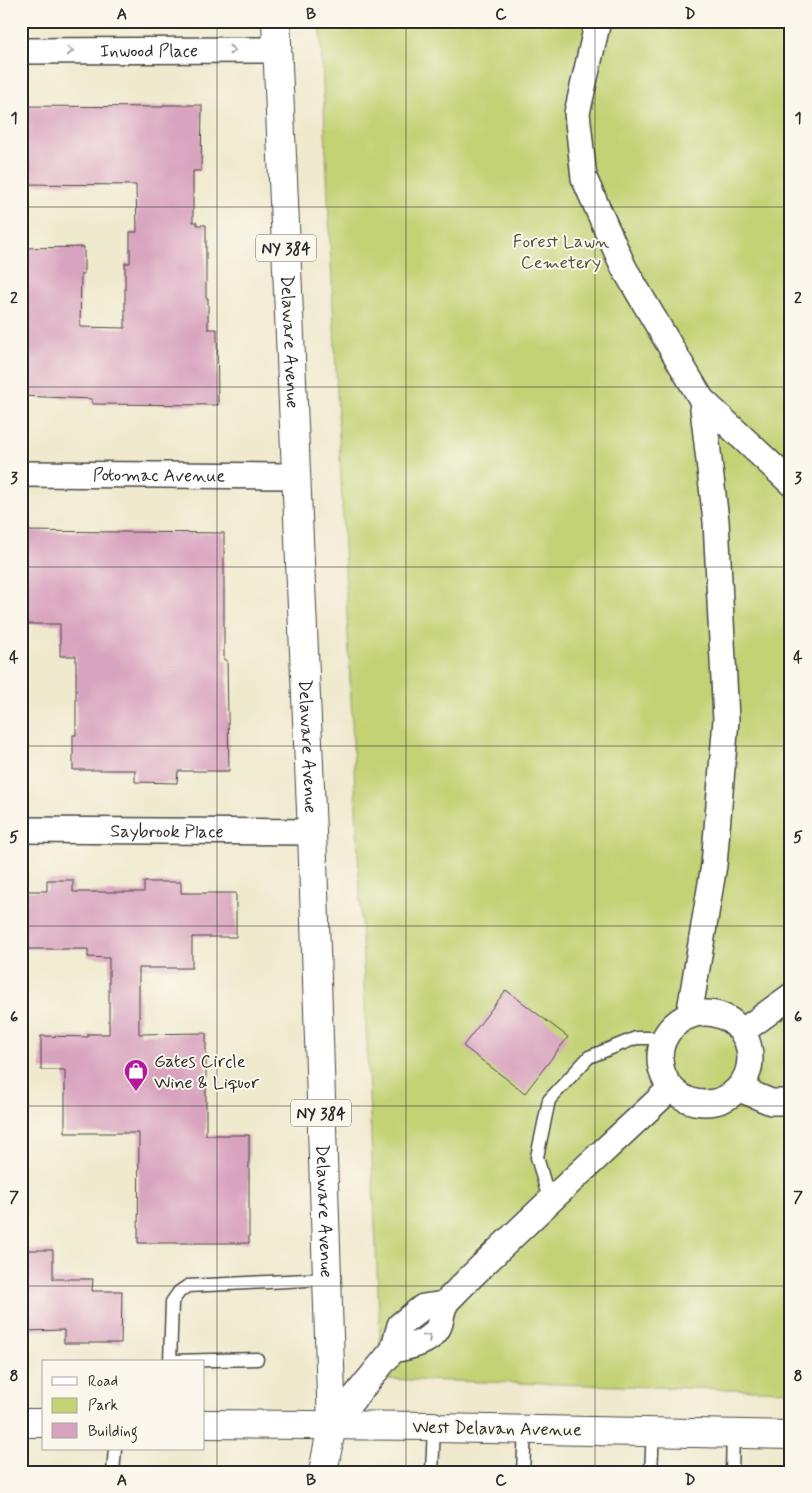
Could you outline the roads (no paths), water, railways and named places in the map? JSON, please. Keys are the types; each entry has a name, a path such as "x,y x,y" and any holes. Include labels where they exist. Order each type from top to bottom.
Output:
{"main road":[{"name":"Delaware Avenue","path":"276,21 312,832 332,1426 323,1472"},
{"path":"21,1423 42,1423"},
{"name":"West Delavan Avenue","path":"205,1424 433,1426 434,1428 791,1435"}],"street":[{"path":"598,21 577,113 584,178 624,268 702,400 791,483"},
{"name":"Inwood Place","path":"21,51 277,50"},
{"path":"689,1016 714,864 726,720 716,521 702,400"},
{"name":"Potomac Avenue","path":"21,474 296,476"},
{"name":"Saybrook Place","path":"21,830 312,832"},
{"path":"743,1031 791,996"},
{"path":"713,1013 728,1019 743,1031 751,1059 748,1075 740,1089 727,1098 712,1104 698,1104 682,1099 670,1088 660,1069 660,1053 664,1038 675,1024 689,1016 713,1013"},
{"path":"332,1426 393,1350 400,1325 423,1307 444,1304 507,1240 550,1203 670,1088"},
{"path":"740,1089 771,1102 791,1102"}],"lane":[{"path":"550,1203 536,1157 549,1100 589,1057 636,1038 664,1038"},
{"path":"170,1360 172,1302 179,1292 188,1286 326,1280"},
{"path":"205,1361 257,1360"},
{"path":"432,1472 434,1428"},
{"path":"523,1472 525,1430"},
{"path":"651,1472 652,1431"},
{"path":"732,1472 733,1433"},
{"path":"113,1472 115,1450"}],"place":[{"name":"Gates Circle Wine & Liquor","path":"136,1092"}],"park label":[{"name":"Forest Lawn Cemetery","path":"561,251"}]}
